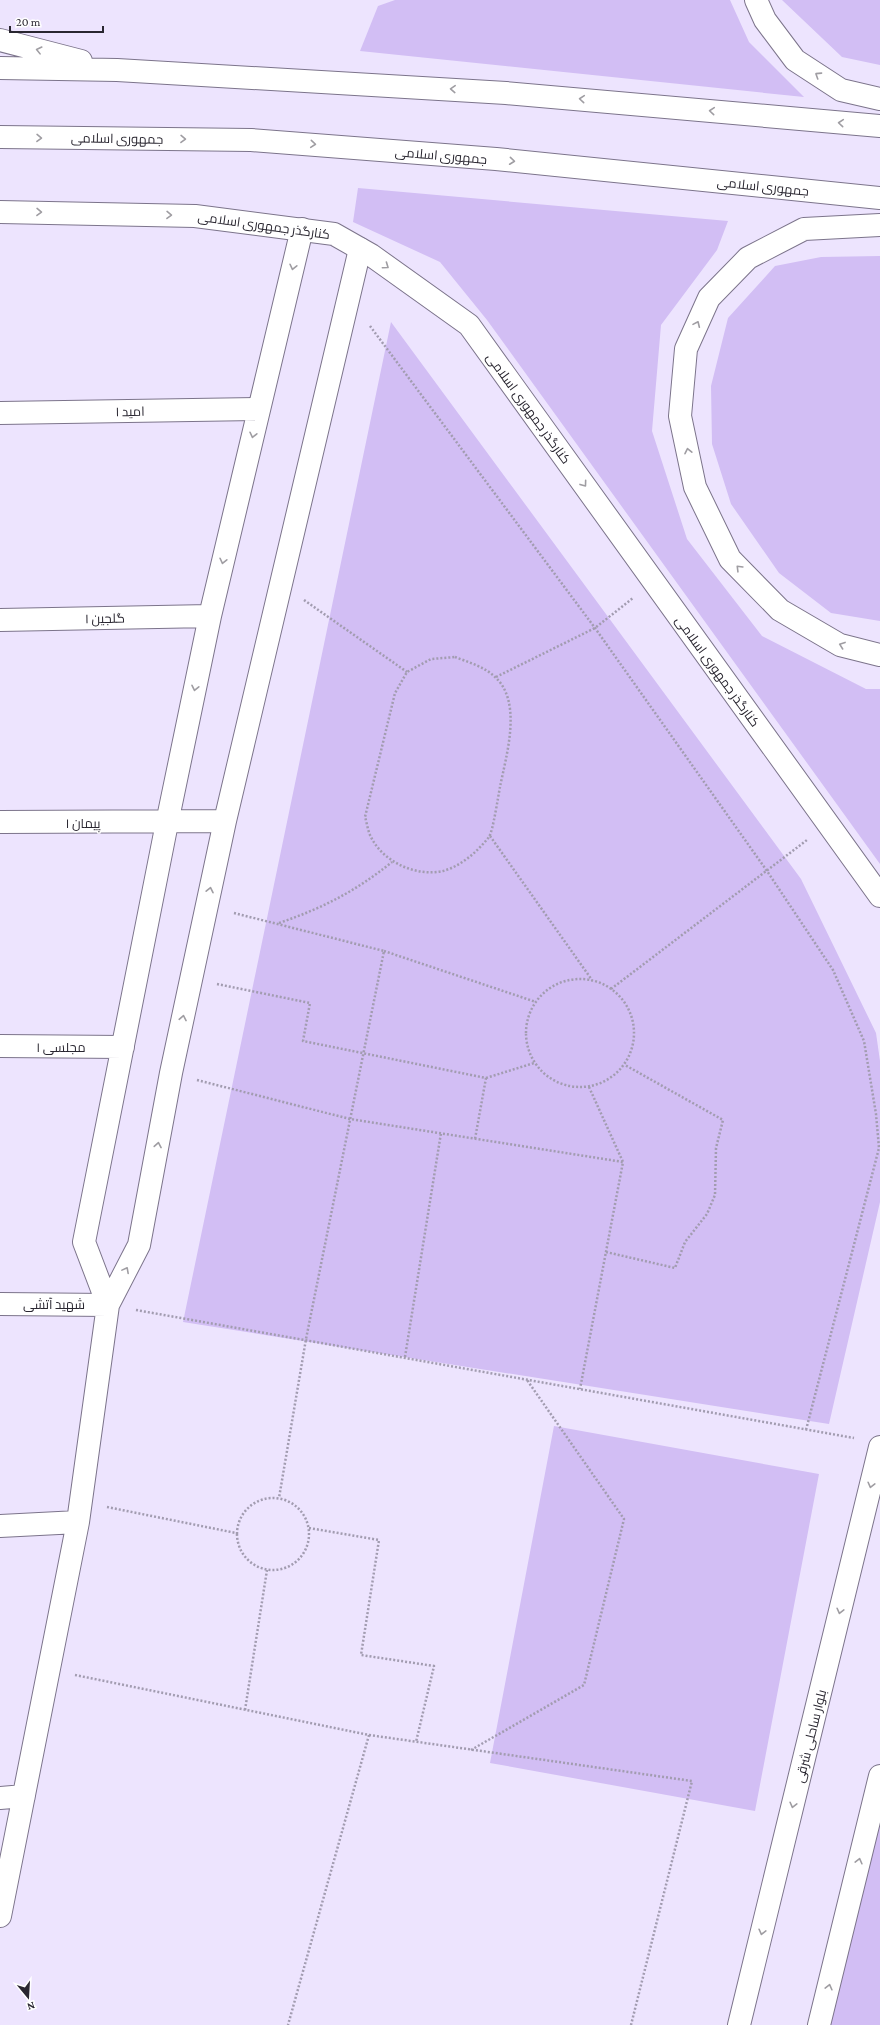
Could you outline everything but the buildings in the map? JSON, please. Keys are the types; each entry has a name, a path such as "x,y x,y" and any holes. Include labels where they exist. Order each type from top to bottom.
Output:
{"main road":[{"path":"756,0 765,20 795,60 841,90 880,99"},
{"path":"0,40 117,70"},
{"path":"0,68 117,70 506,92 880,126"},
{"name":"جمهوری اسلامی","path":"0,137 251,140 504,160 880,198"},
{"name":"کنارگذر جمهوری اسلامی","path":"0,212 195,216 334,234 360,249 469,325 880,896"},
{"path":"880,225 804,228 748,258 709,298 686,349 680,416 695,487 730,559 780,610 840,645 880,655"},
{"path":"108,1304 84,1242 167,823 210,616 302,229"},
{"path":"0,1916 80,1512 108,1304 139,1246 171,1074 206,906 280,584 360,249"},
{"name":"امید ۱","path":"0,413 259,410"},
{"name":"گلجین ۱","path":"0,620 210,616"},
{"name":"پیمان ۱","path":"0,822 167,823 225,821"},
{"name":"مجلسی ۱","path":"0,1046 123,1047"},
{"name":"شهید آتشی","path":"0,1304 108,1304"},
{"name":"بلوار ساحلی شرقی","path":"739,2025 880,1447"},
{"path":"0,1526 80,1512"},
{"path":"819,2025 880,1776"},
{"path":"0,1798 24,1796"}],"path":[{"path":"348,297 595,628 767,871 833,970 864,1041 876,1114 879,1148 806,1430"},
{"path":"496,677 595,628 654,582"},
{"path":"280,584 407,672"},
{"path":"455,657 473,664 496,677 508,695 511,726 490,836 468,859 443,871 418,871 392,862 370,837 365,817 395,693 407,672 431,659 455,657"},
{"path":"611,989 828,824"},
{"path":"490,836 592,981"},
{"path":"278,923 326,905 350,893 392,862"},
{"path":"206,906 384,951 536,1002"},
{"path":"278,1498 306,1339 384,951"},
{"path":"191,978 310,1003 303,1040 486,1078 534,1063"},
{"path":"571,980 592,981 611,989 626,1004 634,1024 633,1045 625,1064 609,1079 589,1087 568,1086 549,1078 534,1063 527,1043 527,1022 536,1002 551,988 571,980"},
{"path":"606,1252 675,1268 685,1242 707,1214 714,1195 716,1148 723,1120 625,1064"},
{"path":"171,1074 350,1119 623,1162"},
{"path":"475,1139 486,1078"},
{"path":"580,1388 623,1162 589,1087"},
{"path":"405,1357 442,1133"},
{"path":"108,1304 806,1430 858,1438"},
{"path":"471,1750 584,1685 624,1519 526,1379"},
{"path":"278,1498 293,1503 304,1514 309,1528 309,1544 302,1557 290,1567 275,1571 260,1569 247,1560 239,1548 236,1533 240,1518 250,1506 263,1499 278,1498"},
{"path":"80,1512 236,1533"},
{"path":"309,1528 379,1540 361,1655 434,1666 416,1742"},
{"path":"245,1710 267,1570"},
{"path":"49,1670 369,1735 692,1781 631,2025"},
{"path":"288,2025 369,1735"}],"shaded area":[{"path":"395,0 730,0 749,42 804,97 360,51 378,6"},
{"path":"782,0 880,0 880,65 842,57"},
{"path":"358,188 728,221 717,250 661,325 652,431 687,539 762,636 866,689 880,689 880,864 487,320 440,262 353,222"},
{"path":"880,256 880,621 831,613 779,573 731,504 712,444 711,386 728,318 775,266 821,257"},
{"path":"391,322 801,879 876,1033 880,1061 880,1202 829,1424 183,1322"},
{"path":"554,1426 819,1474 755,1811 490,1763"},
{"path":"880,1770 880,2025 818,2025"}]}
